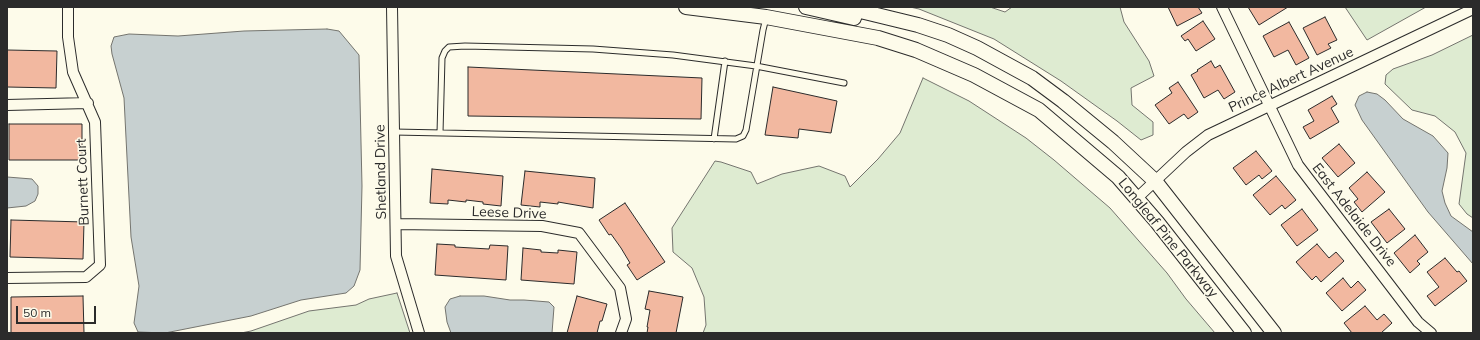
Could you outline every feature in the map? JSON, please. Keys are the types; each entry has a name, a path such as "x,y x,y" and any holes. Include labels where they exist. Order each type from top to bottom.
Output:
{"main road":[{"name":"Longleaf Pine Parkway","path":"686,7 770,12 878,38 916,50 974,75 1039,110 1118,177 1157,222 1244,333"},
{"path":"806,7 911,32 918,25"},
{"name":"Longleaf Pine Parkway","path":"844,7 918,25 948,35 977,48 1032,78 1114,142 1155,181 1274,333"}],"street":[{"name":"Burnett Court","path":"7,278 86,277 100,265 95,122 88,103 73,72 68,36 68,7"},
{"name":"Shetland Drive","path":"392,7 396,256 419,333"},
{"name":"East Adelaide Drive","path":"1222,7 1298,165 1418,322 1431,333"},
{"name":"Prince Albert Avenue","path":"1137,198 1186,152 1208,135 1473,9"},
{"path":"7,105 88,103"},
{"name":"Leese Drive","path":"396,224 542,226 579,233 620,288 626,318 621,333"}],"lane":[{"path":"394,132 736,139 742,136 746,130 756,66 770,12"},
{"path":"440,133 442,58 444,51 449,47 465,46 593,49 673,55 756,66 844,83"},
{"path":"714,139 725,61"}],"green space":[{"path":"910,7 990,7 1005,12 1012,7 1120,7 1124,22 1149,61 1154,76 1131,88 1132,105 1153,122 1153,135 1141,140 1061,81 994,39 919,9"},
{"path":"1345,7 1426,7 1367,40"},
{"path":"1473,35 1473,218 1467,214 1459,204 1466,153 1455,132 1435,116 1412,110 1385,84 1386,75 1393,69 1432,55"},
{"path":"923,78 969,101 1026,138 1110,208 1167,273 1186,299 1215,333 703,333 706,325 704,297 692,268 673,252 672,228 715,161 751,172 757,184 782,174 819,166 845,176 850,187 878,159 900,133"},
{"path":"397,293 410,333 241,333 309,311 356,305 369,299"}],"shaded area":[{"path":"327,29 339,31 359,55 362,186 360,270 354,286 346,293 301,300 251,316 165,333 138,332 134,323 139,286 131,237 124,98 112,54 111,46 114,37 129,34 178,36 244,31"},
{"path":"1367,92 1377,94 1385,100 1403,119 1433,136 1448,153 1447,168 1442,191 1445,203 1451,216 1473,232 1473,264 1428,212 1362,120 1355,105 1359,96"},
{"path":"7,177 32,179 38,186 38,194 35,201 26,206 7,208"},
{"path":"460,296 484,296 510,300 549,302 554,307 552,333 451,333 447,322 445,307 450,299"}],"building":[{"path":"1168,7 1198,7 1202,13 1177,26"},
{"path":"1248,7 1288,7 1259,25"},
{"path":"1325,17 1337,40 1328,44 1331,48 1317,55 1303,28"},
{"path":"1203,21 1215,39 1196,51 1188,39 1185,41 1181,36"},
{"path":"1289,22 1309,58 1296,65 1288,50 1274,57 1263,36"},
{"path":"7,50 57,51 56,88 7,87"},
{"path":"1211,61 1215,68 1220,65 1235,92 1224,99 1218,90 1204,98 1191,75"},
{"path":"468,67 702,78 701,119 468,116"},
{"path":"1178,82 1198,112 1188,119 1184,114 1169,124 1155,105 1172,93 1169,88"},
{"path":"773,87 837,101 831,133 799,129 798,138 765,135"},
{"path":"1332,96 1337,104 1331,108 1339,122 1310,139 1303,127 1314,121 1308,110"},
{"path":"9,124 82,124 82,160 9,160"},
{"path":"1339,144 1355,163 1338,177 1322,158"},
{"path":"1256,151 1272,171 1262,179 1259,175 1246,185 1233,168"},
{"path":"432,169 503,176 501,206 466,200 466,202 448,200 448,204 430,203"},
{"path":"525,171 595,178 593,208 558,202 558,204 540,202 540,207 521,205"},
{"path":"1367,172 1385,192 1362,212 1354,202 1358,199 1349,188"},
{"path":"1276,176 1296,200 1285,209 1282,205 1270,215 1253,195"},
{"path":"625,203 665,262 637,280 627,265 630,263 621,248 611,234 609,235 599,220"},
{"path":"1302,209 1318,230 1297,246 1281,225"},
{"path":"1389,209 1405,229 1387,243 1371,222"},
{"path":"11,220 84,222 83,259 10,257"},
{"path":"1415,235 1428,252 1417,261 1420,264 1410,273 1394,253"},
{"path":"437,244 455,245 455,247 489,249 490,245 508,246 506,280 435,275"},
{"path":"1317,244 1329,258 1336,252 1344,261 1321,282 1316,276 1312,280 1296,262"},
{"path":"523,248 541,250 541,252 558,253 558,250 577,252 574,284 521,280"},
{"path":"1445,258 1467,281 1435,306 1427,296 1439,287 1427,272"},
{"path":"1343,278 1351,288 1358,281 1366,290 1342,311 1326,293"},
{"path":"649,291 683,297 676,333 647,333 650,310 645,309"},
{"path":"83,296 84,333 11,333 11,297"},
{"path":"577,296 607,304 597,333 567,333"},
{"path":"1365,306 1377,320 1384,314 1392,323 1381,333 1352,333 1344,323"}]}
